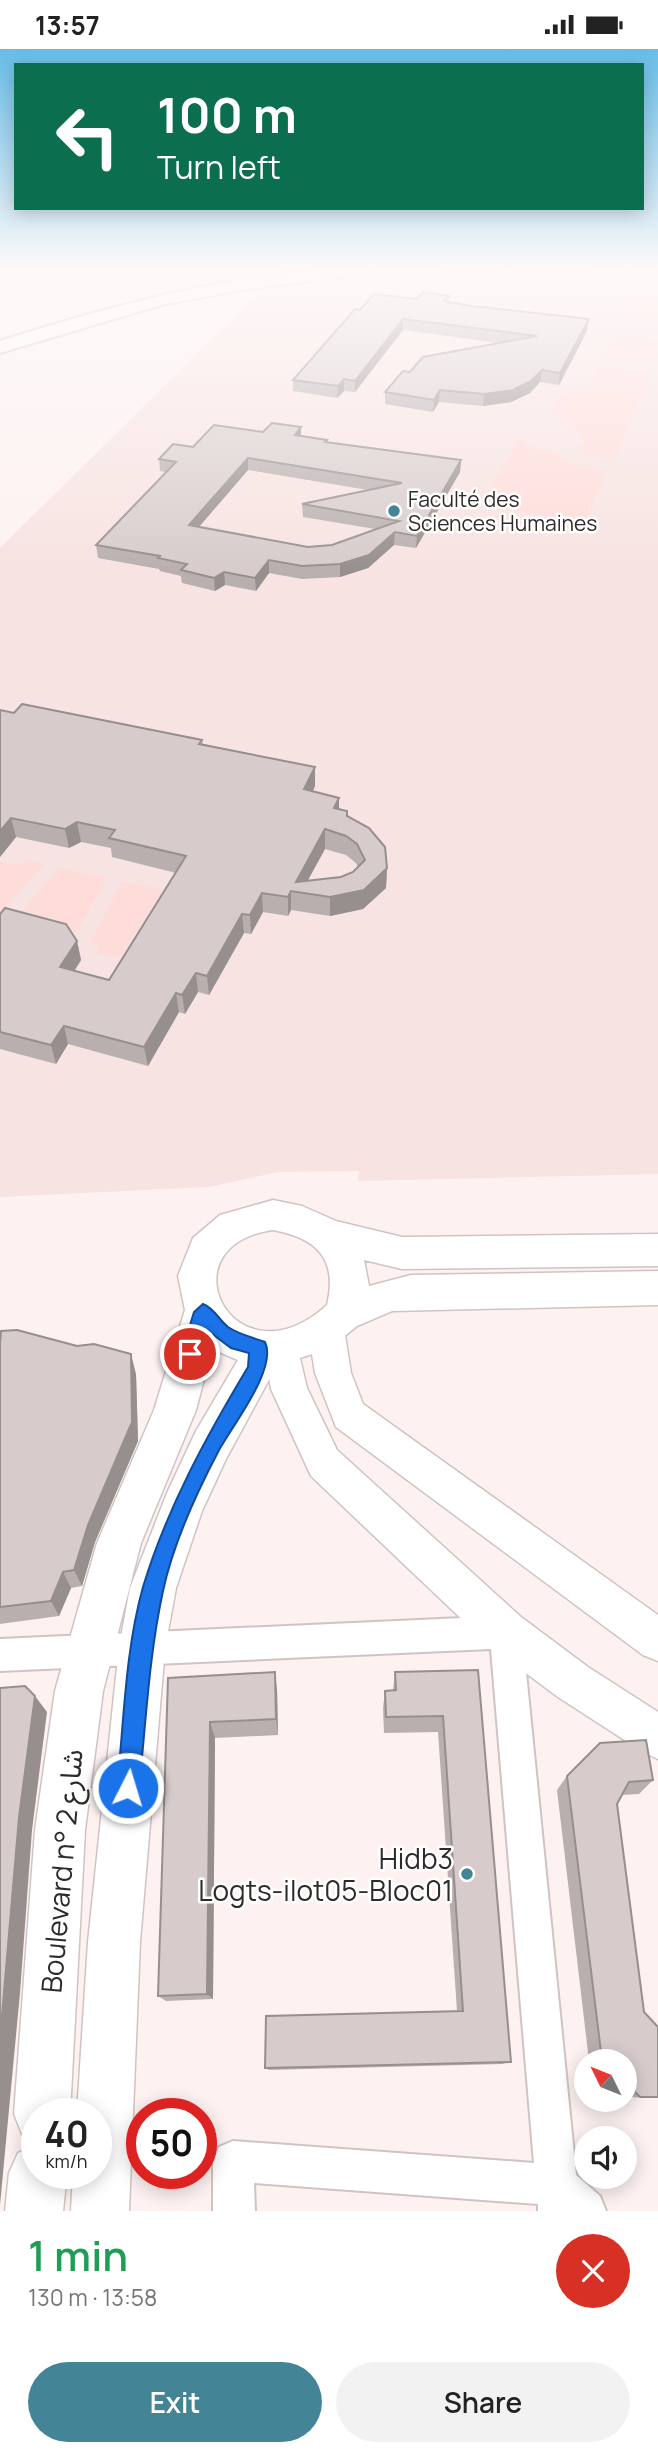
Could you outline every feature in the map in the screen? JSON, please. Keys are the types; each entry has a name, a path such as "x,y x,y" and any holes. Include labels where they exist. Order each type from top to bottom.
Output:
{"main road":[{"path":"658,1250 402,1253 332,1236 299,1218 273,1215 248,1219 226,1230 208,1247 198,1268 196,1290 203,1312 219,1331 237,1342 270,1348 304,1342 335,1321 389,1295 411,1292 658,1288"},
{"path":"332,1236 344,1252 350,1271 335,1321"},
{"name":"Boulevard n° شارع 2","path":"43,2098 60,1830 79,1691 119,1543 175,1410 203,1312"},
{"path":"100,2211 114,1942 142,1648 153,1588 182,1508 211,1445 270,1348"},
{"path":"34,2211 36,2189"}],"street":[{"path":"335,1321 332,1373 349,1415 658,1640"},
{"path":"270,1348 324,1463 506,1632 573,1682 658,1737"},
{"path":"0,1655 506,1632"},
{"path":"234,2211 233,2161 567,2202 506,1632"}],"shaded area":[{"path":"179,371 658,371 658,1174 358,1181 359,1171 278,1172 209,1187 0,1197 0,548"},
{"path":"596,371 651,373 614,459 590,456 580,448 584,444 584,438 552,413 563,393 578,392 589,383"},
{"path":"522,439 532,448 557,453 573,465 607,471 584,522 479,504 516,445 516,440"},
{"path":"26,860 44,864 0,912 0,862 22,865"},
{"path":"60,868 106,878 77,932 16,918"},
{"path":"122,882 163,890 121,956 96,954 100,945 90,943"}],"building":[{"path":"301,371 363,371 355,381 344,379 338,386 293,380"},
{"path":"403,371 541,371 531,381 513,390 484,394 440,390 434,400 385,392"},
{"path":"272,423 301,427 295,435 327,440 325,442 461,460 417,536 395,532 369,555 340,564 302,566 269,560 255,578 224,572 214,578 181,570 187,564 158,558 160,556 96,545 176,462 159,459 173,444 193,447 214,425 263,432","holes":["248,458 402,483 302,504 399,521 332,545 308,547 189,525"]},
{"path":"22,704 202,740 199,744 315,767 304,789 339,798 334,808 347,811 347,816 369,828 385,847 387,868 364,890 330,897 291,891 288,897 262,893 250,915 242,914 207,976 196,973 182,995 176,993 144,1047 64,1026 51,1045 0,1032 0,914 5,908 66,924 77,941 60,967 109,980 186,856 109,838 115,830 77,822 65,829 11,818 0,831 0,710 14,713","holes":["325,829 346,836 357,844 365,860 353,872 341,877 296,882"]},
{"path":"17,1330 77,1346 94,1344 131,1354 132,1422 88,1525 74,1570 63,1572 51,1601 0,1607 0,1344 1,1331"},
{"name":"Hidb3 Logts-ilot05-Bloc01","path":"478,1670 511,2062 265,2068 266,2016 463,2011 443,1716 386,1717 385,1691 396,1690 395,1672"},
{"path":"275,1672 276,1719 210,1722 207,1994 158,1996 168,1678"},
{"path":"25,1686 35,1696 19,1817 0,2039 0,1688"},
{"path":"646,1740 653,1780 629,1782 617,1804 644,2012 658,2027 658,2097 640,2097 637,2094 637,2049 601,2049 567,1776 600,1743"}],"place":[{"name":"Faculté des Sciences Humaines","path":"394,511"},
{"name":"Hidb3 Logts-ilot05-Bloc01","path":"467,1874"}],"route":[{"path":"128,1788 142,1648 153,1588 182,1508 211,1445 257,1368 259,1348 237,1342 219,1331 203,1312 190,1354"}]}
